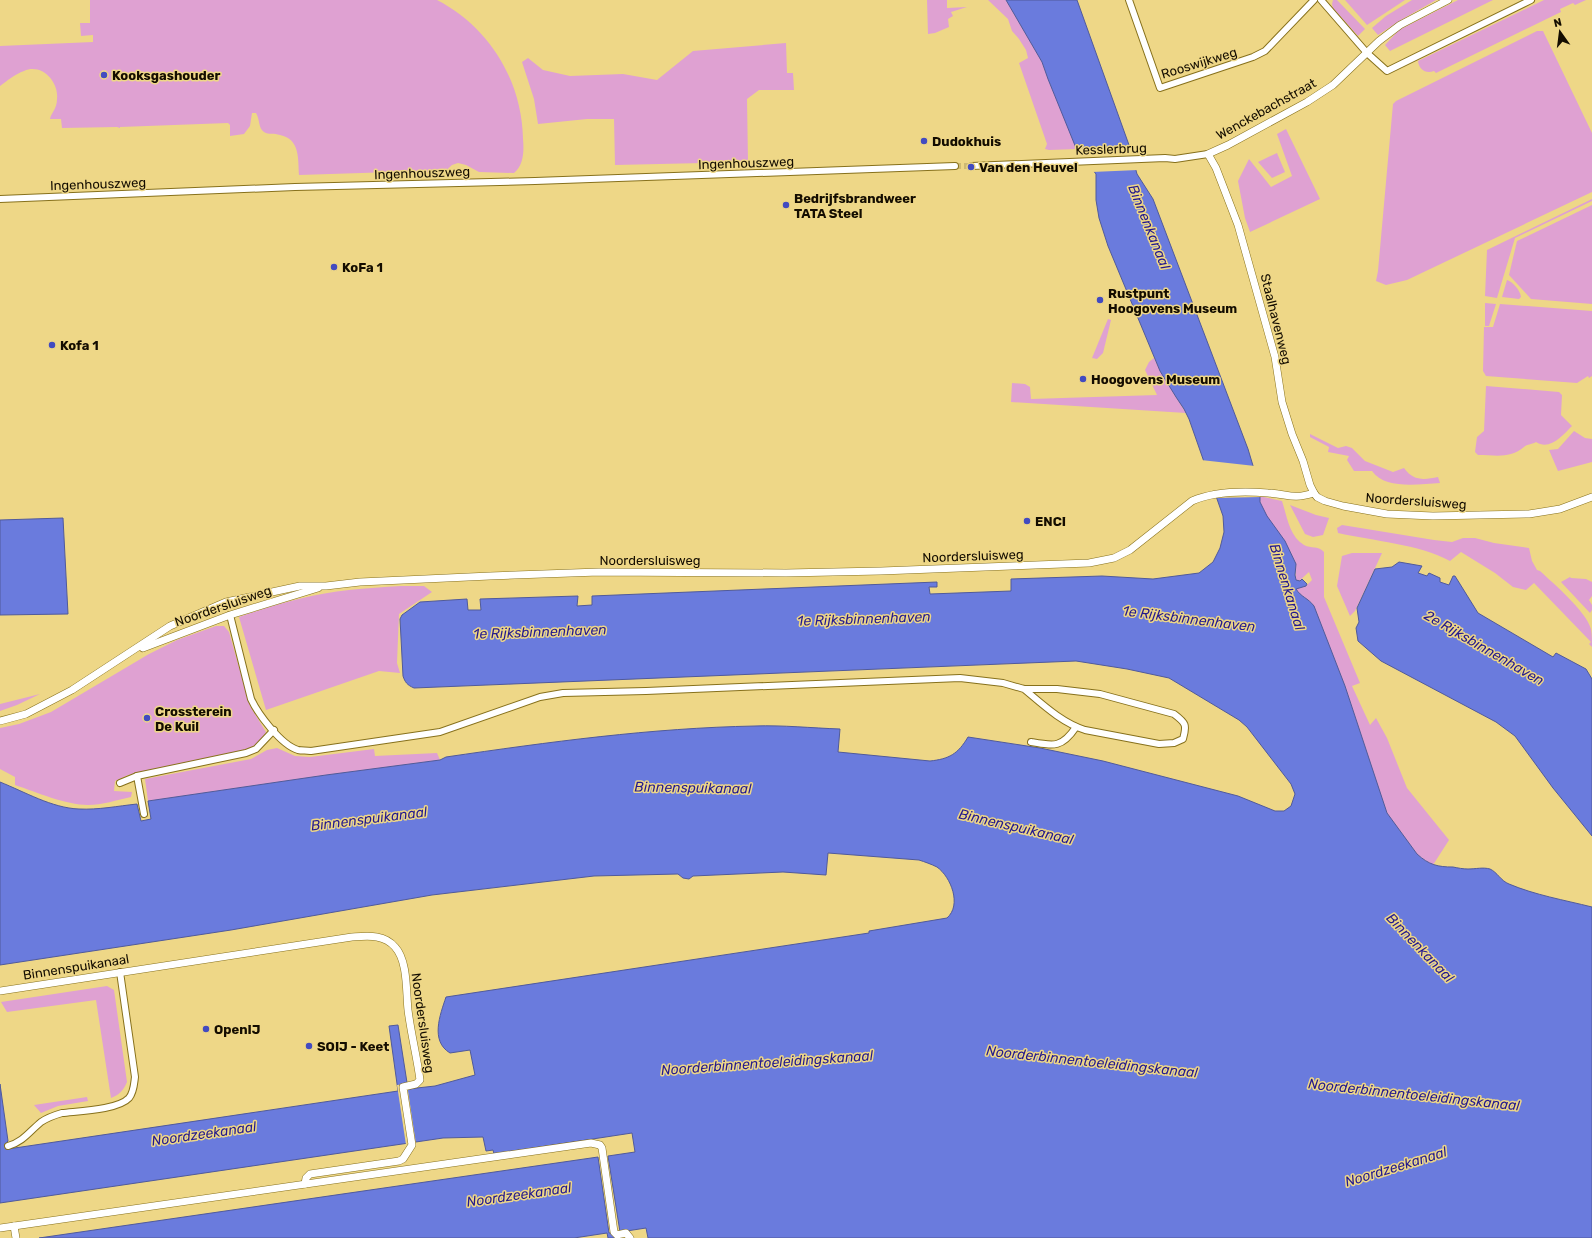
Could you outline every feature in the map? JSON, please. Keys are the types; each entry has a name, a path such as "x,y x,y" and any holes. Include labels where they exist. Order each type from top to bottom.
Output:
{"street":[{"name":"Rooswijkweg","path":"1130,0 1160,88 1253,57 1265,51 1314,0"},
{"path":"1321,0 1367,53 1386,71 1532,0"},
{"name":"Wenckebachstraat","path":"1166,158 1175,159 1208,154 1228,145 1307,102 1333,85 1379,41 1400,25 1448,0"},
{"name":"Staalhavenweg","path":"1208,154 1216,168 1238,225 1275,357 1282,402 1314,493"},
{"name":"Kesslerbrug","path":"972,166 1166,158"},
{"name":"Ingenhouszweg","path":"0,199 295,187 846,171 956,166"},
{"name":"Noordersluisweg","path":"0,721 26,714 72,690 170,626 226,602 300,586 326,586 368,582 592,572 794,572 1090,563 1114,558 1130,550 1192,501 1203,496 1210,495 1270,493 1292,497 1302,497 1314,493 1317,497 1325,501 1343,506 1386,514 1433,516 1529,514 1560,509 1592,497"},
{"name":"Noordersluisweg","path":"129,653 230,614 326,586"},
{"path":"226,602 251,699 256,709 274,730 290,746 299,750 311,751 440,732 540,697 563,693 960,678 1003,683 1024,689 1057,689 1100,694 1174,714 1183,721 1186,729 1183,739 1174,743 1159,744 1076,727 1049,709 1024,689"},
{"path":"1031,742 1058,745 1069,738 1076,727"},
{"path":"120,783 137,776 246,753 256,749 274,730"},
{"path":"137,776 144,814"},
{"name":"Binnenspuikanaal","path":"0,991 352,937 375,936 392,944"},
{"name":"Noordersluisweg","path":"305,1184 306,1178 310,1174 399,1161 403,1159 412,1145 403,1088 416,1084 420,1080 408,1011 403,963 399,953 392,944"},
{"path":"8,1146 16,1144 42,1121 55,1115 118,1105 129,1098 134,1088 135,1077 120,972"},
{"path":"3,1228 583,1143 596,1143 600,1145 603,1155 614,1232 617,1235 626,1233 630,1238"},
{"path":"14,1226 16,1238"}],"shaded area":[{"path":"90,0 437,0 456,11 487,40 509,76 521,117 523,148 522,162 514,173 479,172 466,165 458,163 452,165 441,175 431,174 424,171 299,175 298,156 295,145 287,137 264,132 261,128 256,113 252,113 250,126 244,134 230,136 230,125 228,123 120,128 62,128 61,119 50,119 56,106 57,93 52,81 43,72 31,69 24,71 0,86 0,46 93,42 93,35 81,36 80,23 90,23"},
{"path":"927,0 947,0 947,8 967,7 951,12 953,16 948,19 949,27 935,33 928,34"},
{"path":"988,0 1006,0 1042,62 1078,149 1045,149 1047,144 1019,63 1028,58 1026,50 1012,31 1008,19"},
{"path":"1333,0 1337,0 1365,29 1358,36 1333,8"},
{"path":"1345,0 1405,0 1367,25"},
{"path":"1412,0 1436,0 1378,35 1372,28 1386,16"},
{"path":"1458,0 1493,0 1390,51 1385,45 1399,30"},
{"path":"1544,0 1586,0 1575,5 1573,3 1560,9 1561,12 1436,73 1434,71 1426,72 1421,69 1418,61"},
{"path":"1537,31 1543,31 1592,133 1592,192 1407,280 1386,285 1376,281 1393,104 1396,101"},
{"path":"786,43 787,73 793,73 794,90 759,90 747,99 748,162 615,165 614,119 587,119 538,124 534,99 522,62 528,58 543,70 570,76 623,74 657,80 693,51"},
{"path":"1286,129 1320,199 1250,232 1245,218 1238,181 1249,159 1271,187 1292,176 1277,134"},
{"path":"1277,153 1285,172 1272,178 1258,162"},
{"path":"1592,199 1592,201 1515,238 1497,298 1485,296 1487,250"},
{"path":"1592,205 1592,304 1531,299 1509,275 1517,241"},
{"path":"1507,280 1518,289 1521,297 1519,299 1502,297"},
{"path":"1485,303 1496,304 1489,326 1485,326"},
{"path":"1500,304 1592,311 1592,376 1589,378 1588,376 1577,383 1486,376 1483,371 1484,327 1493,327"},
{"path":"1108,319 1111,320 1103,353 1097,359 1092,358"},
{"path":"1154,358 1160,371 1186,413 1011,402 1012,383 1025,384 1030,387 1031,399 1157,395 1145,370 1149,362"},
{"path":"1486,386 1559,392 1562,395 1561,415 1572,426 1556,441 1546,445 1536,442 1508,455 1478,455 1475,452 1477,437 1484,431"},
{"path":"1574,431 1585,438 1592,439 1592,462 1558,471 1549,450 1558,449"},
{"path":"1310,434 1338,448 1346,446 1352,448 1365,461 1393,472 1404,468 1415,477 1428,479 1438,477 1440,483 1413,485 1394,483 1385,481 1372,471 1354,471 1347,460 1349,456 1328,452 1329,447 1310,437"},
{"path":"1259,496 1282,501 1289,525 1299,541 1304,545 1317,548 1324,552 1324,597 1360,683 1352,686 1370,725 1376,718 1387,738 1407,788 1449,840 1433,865 1417,854 1387,813 1345,686 1314,606 1296,589 1306,586 1312,580 1309,572 1299,581 1296,580 1295,562 1286,544 1266,515"},
{"path":"1290,505 1316,515 1329,518 1323,535 1313,537 1305,534"},
{"path":"1342,525 1434,540 1452,542 1463,538 1475,538 1494,543 1529,548 1532,561 1537,570 1540,571 1569,598 1583,614 1591,629 1592,647 1589,644 1591,642 1534,583 1526,590 1513,587 1495,573 1461,552 1450,561 1438,555 1410,547 1338,533 1337,528"},
{"path":"1352,553 1382,553 1355,611 1350,616 1337,586 1342,556"},
{"path":"1570,577 1586,579 1592,582 1592,596 1589,600 1592,605 1592,610 1590,613 1561,582"},
{"name":"Crossterein De Kuil","path":"424,586 432,592 399,614 397,663 400,673 379,671 266,710 239,617 279,604 321,594 355,589"},
{"name":"Crossterein De Kuil","path":"216,626 224,626 229,632 250,706 266,732 257,744 242,751 128,775 115,781 114,791 132,792 131,797 93,805 61,801 15,785 15,777 0,769 0,728 19,724 51,712 149,654 177,640"},
{"path":"40,694 17,705 0,711 0,704"},
{"path":"277,748 295,756 310,757 374,749 375,756 437,753 440,760 148,801 145,779 251,759 267,750"},
{"path":"107,986 114,990 127,1082 124,1088 116,1096 111,1098 96,1000 7,1012 1,1002"},
{"path":"87,1097 88,1101 58,1106 41,1113 34,1105"}],"water":[{"path":"1006,0 1077,0 1129,145 1137,174 1153,199 1248,449 1260,489 1260,502 1267,516 1285,541 1296,564 1296,580 1300,581 1302,579 1307,584 1306,586 1296,589 1314,606 1345,686 1387,813 1417,854 1430,863 1443,867 1490,869 1506,883 1519,888 1592,907 1592,1238 648,1238 646,1228 620,1232 608,1156 635,1152 632,1133 494,1154 493,1150 486,1151 483,1137 443,1138 0,1203 0,1084 8,1149 398,1091 389,1026 398,1025 408,1089 435,1086 475,1075 470,1050 450,1053 440,1042 438,1035 439,1019 446,997 869,933 869,931 947,918 954,906 953,891 947,877 937,867 919,860 828,853 826,875 783,872 693,876 689,879 683,878 678,874 594,876 432,895 231,930 0,965 0,782 49,803 69,808 93,809 137,804 141,821 151,819 148,801 440,760 446,757 562,741 716,727 776,726 840,729 838,752 930,761 943,759 957,752 968,737 1040,748 1103,761 1238,796 1275,811 1284,811 1291,806 1295,794 1291,784 1247,727 1239,720 1169,678 1127,669 1076,661 414,688 407,683 403,676 400,619 402,615 420,602 467,599 468,610 481,610 480,599 578,596 577,606 592,605 592,596 937,582 937,587 929,587 930,594 1011,591 1011,579 1102,576 1153,579 1199,573 1213,562 1220,548 1224,532 1223,516 1189,419 1160,371 1108,246 1099,218 1096,200 1096,174 1076,148 1042,62"},
{"path":"63,518 68,614 0,615 0,520"},
{"name":"2e Rijksbinnenhaven","path":"1399,562 1422,566 1418,573 1427,576 1429,573 1440,578 1440,582 1449,585 1453,576 1455,576 1478,613 1553,657 1556,653 1586,669 1592,679 1592,836 1553,788 1515,736 1496,722 1381,661 1358,641 1356,628 1359,622 1357,608 1375,569 1392,567"},
{"name":"Noordzeekanaal","path":"598,1157 609,1233 620,1232 621,1238 608,1238 607,1233 574,1238 39,1238"}],"pier":[{"path":"1131,147 1138,170 1092,172 1075,149"},
{"path":"1201,460 1255,466 1262,488 1261,497 1214,498"},
{"path":"407,1084 416,1144 406,1145 397,1085"}],"tunnel":[{"path":"955,166 972,166"}],"place":[{"name":"Kooksgashouder","path":"104,75"},
{"name":"Dudokhuis","path":"924,141"},
{"name":"Van den Heuvel","path":"971,167"},
{"name":"Bedrijfsbrandweer TATA Steel","path":"786,205"},
{"name":"KoFa 1","path":"334,267"},
{"name":"Rustpunt Hoogovens Museum","path":"1100,300"},
{"name":"Kofa 1","path":"52,345"},
{"name":"Hoogovens Museum","path":"1083,379"},
{"name":"ENCI","path":"1027,521"},
{"name":"Crossterein De Kuil","path":"147,718"},
{"name":"OpenIJ","path":"206,1029"},
{"name":"SOIJ - Keet","path":"309,1046"}],"water label":[{"name":"Binnenkanaal","path":"1149,227"},
{"name":"Binnenkanaal","path":"1287,587"},
{"name":"1e Rijksbinnenhaven","path":"864,619"},
{"name":"1e Rijksbinnenhaven","path":"1189,619"},
{"name":"1e Rijksbinnenhaven","path":"540,632"},
{"name":"Binnenkanaal","path":"1420,948"},
{"name":"Noorderbinnentoeleidingskanaal","path":"1092,1062"},
{"name":"Noorderbinnentoeleidingskanaal","path":"767,1063"},
{"name":"Noorderbinnentoeleidingskanaal","path":"1414,1095"}]}
